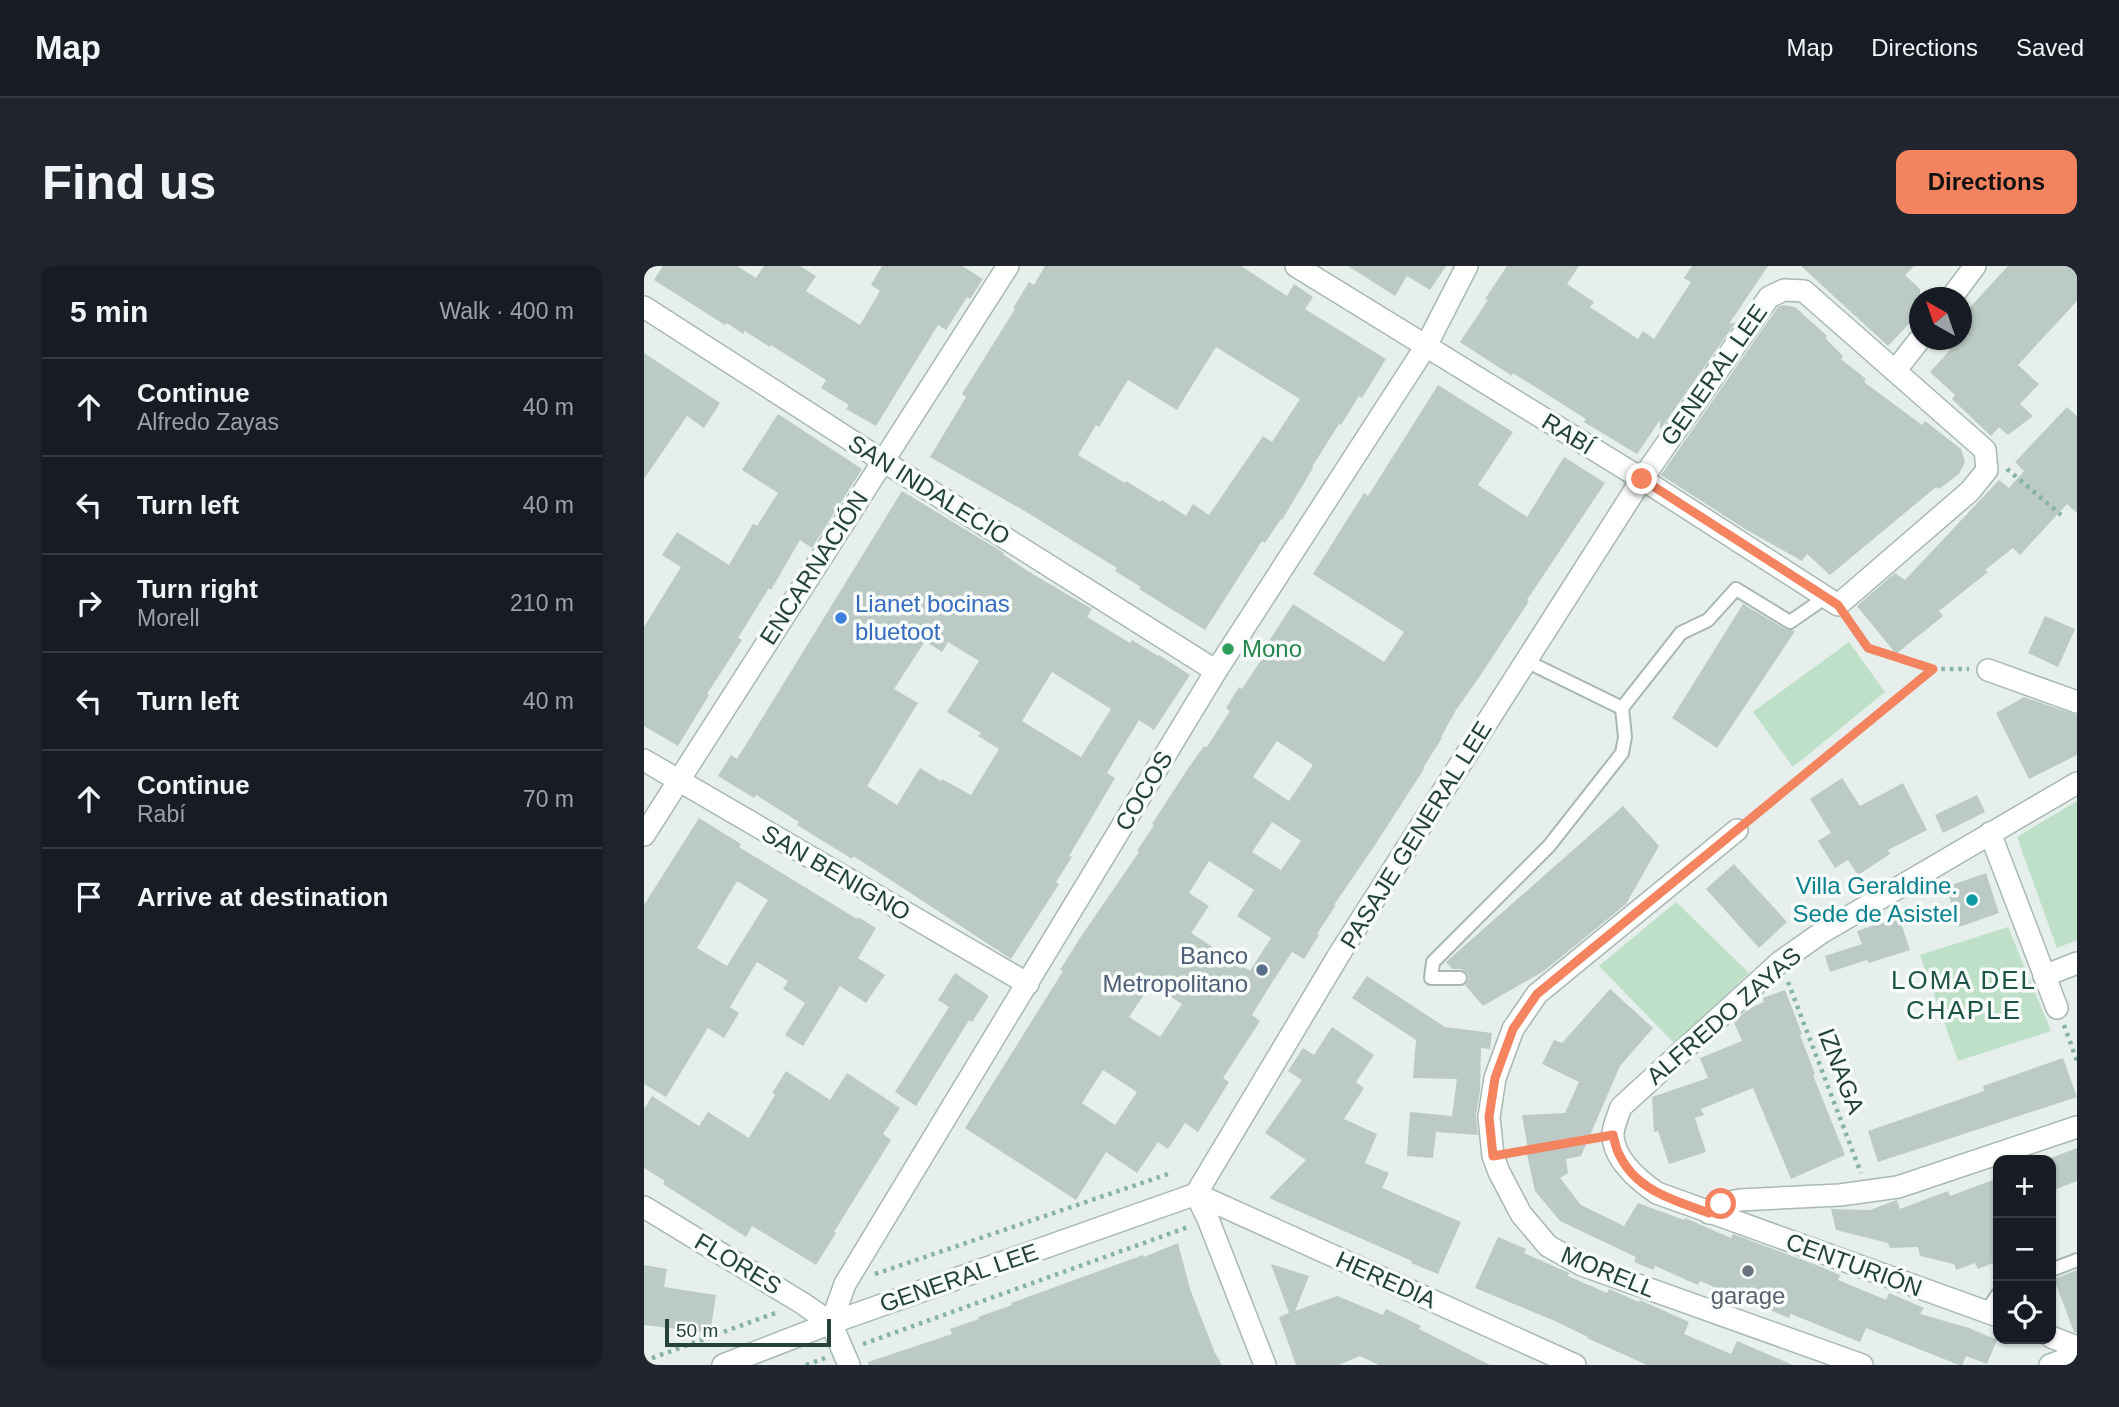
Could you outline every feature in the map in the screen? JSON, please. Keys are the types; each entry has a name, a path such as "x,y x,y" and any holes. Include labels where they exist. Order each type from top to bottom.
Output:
{"street":[{"name":"ENCARNACIÓN","path":"644,835 1007,266"},
{"name":"RABÍ","path":"1296,266 1642,479 1832,601"},
{"name":"COCOS","path":"831,1323 845,1284 1216,671 1426,346 1467,266"},
{"path":"1959,287 1975,266"},
{"name":"GENERAL LEE","path":"1642,479 1769,297 1784,290 1804,291 1895,371"},
{"name":"SAN INDALECIO","path":"644,307 1216,671"},
{"path":"1832,601 1970,491 1987,470 1985,450 1895,371 1911,350"},
{"name":"PASAJE GENERAL LEE","path":"1196,1194 1340,953 1642,479"},
{"path":"1988,670 2077,702"},
{"name":"SAN BENIGNO","path":"644,760 1028,984"},
{"name":"ALFREDO ZAYAS","path":"1613,1135 1621,1107 1780,962 1821,933 2077,783"},
{"name":"MORELL","path":"1737,830 1537,994 1513,1029 1495,1078 1489,1117 1493,1156 1521,1214 1548,1246 1582,1265 1862,1365"},
{"path":"1990,833 2057,1008"},
{"path":"2044,976 2077,963"},
{"path":"1613,1135 1620,1156 1637,1179 1657,1193 1709,1213 1721,1204 1740,1200 1868,1192 1898,1187 2077,1128"},
{"path":"1196,1194 1265,1365"},
{"name":"GENERAL LEE","path":"723,1365 831,1323 1196,1194"},
{"name":"HEREDIA","path":"1196,1194 1575,1365"},
{"name":"FLORES","path":"644,1207 831,1323"},
{"name":"CENTURIÓN","path":"1709,1213 1992,1314"},
{"path":"831,1323 846,1358"},
{"path":"2056,1339 2077,1347"},
{"path":"2050,1365 2077,1355"}],"lane":[{"path":"1460,978 1431,978 1433,962 1549,846 1622,753 1625,737 1622,708 1681,633 1708,620 1737,589 1790,622 1832,601"},
{"path":"1526,661 1622,708"},
{"path":"2056,1268 2077,1260"}],"path":[{"path":"1985,450 2061,515"},
{"path":"1832,601 1868,648 1933,669 1988,670"},
{"path":"1737,830 1933,669"},
{"name":"IZNAGA","path":"1780,962 1868,1192"},
{"path":"2057,1008 2077,1060"},
{"path":"1493,1156 1613,1135"},
{"path":"845,1284 1168,1174"},
{"path":"806,1365 846,1358 1208,1219"},
{"path":"644,1361 802,1303"}],"green space":[{"path":"1849,642 1885,692 1793,767 1753,712"},
{"path":"2077,801 2077,940 2057,948 2017,837"},
{"path":"1676,902 1749,973 1675,1044 1599,966"},
{"path":"2008,927 2051,1031 1958,1061 1920,955"}],"building":[{"path":"663,266 737,266 756,278 764,266 800,266 816,276 806,291 860,325 880,291 871,285 882,266 962,266 983,279 970,299 967,297 946,330 938,325 876,426 846,409 849,405 821,388 826,380 771,345 770,347 745,331 743,334 727,323 725,325 654,280"},
{"path":"1045,266 1241,266 1287,296 1294,284 1313,297 1305,309 1386,359 1362,398 1359,396 1341,425 1339,424 1282,520 1265,543 1262,541 1205,630 1139,589 1141,587 1115,571 1117,568 930,457 966,397 962,394 1015,309 1013,308 1029,282 1034,285","holes":["1216,347 1300,399 1272,442 1263,436 1209,515 1193,504 1186,516 1162,500 1160,502 1078,455 1128,380 1177,410"]},
{"path":"1348,266 1446,266 1430,290 1407,276 1395,296"},
{"path":"1507,266 1579,266 1567,284 1594,302 1590,307 1638,339 1643,331 1654,339 1691,282 1684,278 1692,266 1768,266 1729,324 1736,322 1660,430 1660,420 1637,454 1584,422 1586,419 1460,342"},
{"path":"1801,266 1914,266 1905,275 1918,287 1909,287 1909,324 1888,346"},
{"path":"2008,266 2077,266 2077,301 2018,365 2039,384 2020,404 2033,416 2008,435 1999,427 1991,436 1952,399 1955,395 1930,372 1950,350 1972,350 1972,305"},
{"path":"1778,307 1795,307 1827,336 1825,338 1843,356 1841,359 1866,379 1864,382 1922,425 1925,421 1961,449 1965,462 1959,474 1939,489 1936,487 1830,575 1807,554 1802,561 1745,529 1661,475"},
{"path":"644,353 720,403 704,428 687,416 644,479"},
{"path":"1438,385 1513,432 1478,485 1527,517 1564,457 1605,483 1456,710 1424,769 1334,905 1304,959 1292,952 1271,984 1252,1015 1260,1021 1223,1078 1229,1082 1198,1132 1185,1123 1168,1149 1158,1142 1137,1173 1106,1152 1076,1200 965,1128 1063,971 1060,970 1080,938 1139,852 1137,851 1154,825 1152,824 1230,711 1226,708 1261,660 1258,658 1293,604 1384,662 1404,632 1313,574 1364,493 1368,496","holes":["1277,741 1313,765 1289,801 1253,777","1272,822 1301,841 1281,870 1252,852","1209,861 1254,890 1237,916 1271,938 1250,971 1191,933 1209,906 1189,893","1151,984 1182,1004 1160,1037 1129,1017","1103,1070 1137,1092 1115,1125 1082,1103"]},
{"path":"2067,407 2077,416 2077,513 2067,504 2020,555 2013,548 1985,570 1988,572 1939,611 1943,616 1896,654 1857,606 1895,573 1905,580 1999,480 2009,488 2024,471 2015,462"},
{"path":"778,414 862,469 812,548 800,540 771,590 769,588 738,638 742,640 678,746 644,726 644,627 681,567 662,555 677,532 729,565 753,524 757,526 778,493 742,470"},
{"path":"902,491 1092,609 1087,617 1130,643 1132,640 1159,655 1190,675 1154,730 1139,720 1107,773 1115,778 1069,856 1072,857 1056,882 1059,884 1011,959 853,856 852,859 797,825 799,822 756,795 754,798 718,776 731,755 737,759","holes":["925,641 942,652 948,642 979,661 947,712 981,733 978,736 999,749 971,795 920,768 897,805 867,786 918,703 894,689","1052,672 1111,709 1081,757 1022,721"]},
{"path":"1743,604 1785,629 1795,631 1717,748 1672,718"},
{"path":"2045,616 2075,629 2058,667 2028,653"},
{"path":"2024,697 2077,715 2077,755 2029,779 1996,713"},
{"path":"1842,778 1860,806 1903,783 1927,830 1888,850 1890,854 1858,875 1848,860 1835,868 1818,841 1831,833 1810,799"},
{"path":"1977,795 1985,812 1943,833 1935,815"},
{"path":"1623,806 1659,846 1626,904 1544,971 1483,1006 1465,985 1469,979 1467,973 1461,969 1452,969 1446,962"},
{"path":"699,818 741,844 739,847 876,928 858,958 885,975 866,1003 840,986 803,1046 785,1035 805,1003 783,989 788,981 757,962 730,1007 739,1013 724,1038 708,1028 666,1097 644,1084 644,905","holes":["737,881 768,900 727,966 697,948"]},
{"path":"1734,864 1787,922 1759,948 1706,889"},
{"name":"Villa Geraldine. Sede de Asistel","path":"1986,873 1999,913 1959,927 1946,887"},
{"path":"1899,917 1910,950 1830,972 1825,956 1862,944 1857,931"},
{"path":"955,973 989,996 972,1022 969,1020 916,1106 895,1092 949,1007 938,1000"},
{"path":"1367,976 1445,1027 1492,1033 1490,1049 1481,1048 1480,1090 1476,1115 1478,1135 1436,1132 1433,1158 1407,1156 1410,1112 1452,1116 1457,1079 1413,1078 1416,1040 1352,998"},
{"path":"1610,989 1653,1028 1620,1066 1581,1156 1566,1159 1568,1173 1560,1178 1581,1205 1624,1226 1638,1203 1684,1220 1685,1218 1731,1238 1733,1234 1819,1266 1840,1275 1838,1280 1886,1300 1889,1293 1924,1308 1920,1314 1969,1328 1993,1338 1993,1344 1995,1344 1987,1364 1966,1356 1962,1365 1959,1365 1866,1328 1860,1342 1791,1314 1789,1318 1700,1281 1698,1285 1655,1266 1653,1270 1634,1262 1636,1257 1560,1221 1535,1191 1522,1115 1565,1113 1579,1082 1542,1064 1554,1040 1562,1043"},
{"path":"1785,990 1802,1034 1800,1035 1815,1074 1813,1075 1845,1155 1791,1179 1753,1088 1701,1109 1704,1115 1695,1118 1706,1152 1669,1164 1658,1131 1654,1132 1652,1097 1708,1078 1700,1058 1742,1041 1734,1022 1748,1009 1764,1002 1763,998"},
{"path":"1332,1027 1374,1055 1356,1082 1364,1088 1344,1119 1377,1134 1365,1163 1389,1173 1382,1188 1461,1222 1438,1274 1269,1198 1306,1160 1265,1133 1302,1080 1288,1071 1303,1048 1314,1055"},
{"path":"2063,1058 2077,1097 1878,1162 1868,1131 1984,1091 1983,1086"},
{"path":"786,1071 830,1100 847,1073 900,1108 883,1134 891,1140 816,1265 752,1226 746,1237 663,1184 665,1181 644,1168 644,1109 652,1096 699,1126 708,1112 749,1138"},
{"path":"2077,1148 2077,1181 2056,1189 2056,1156"},
{"path":"1993,1180 1993,1263 1978,1269 1975,1263 1956,1270 1954,1264 1920,1256 1918,1247 1890,1248 1888,1243 1836,1230 1831,1209 1870,1210 1897,1200 1900,1209 1948,1191 1950,1196"},
{"path":"1498,1237 1526,1249 1524,1253 1569,1273 1568,1276 1607,1293 1609,1289 1639,1302 1640,1300 1689,1322 1684,1334 1731,1354 1737,1341 1793,1365 1647,1365 1555,1321 1475,1288"},
{"path":"1178,1243 1190,1289 1222,1365 869,1365 868,1362 952,1334 950,1329 1012,1305 1011,1303"},
{"path":"1271,1264 1309,1276 1295,1311 1337,1296 1383,1315 1386,1309 1490,1365 1379,1365 1360,1356 1339,1365 1296,1365 1279,1317 1289,1313"},
{"path":"644,1265 667,1269 664,1287 716,1295 710,1333 644,1325"},
{"path":"2077,1270 2077,1333 2074,1332 2056,1278"}],"place":[{"name":"Lianet bocinas bluetoot","path":"841,618"},
{"name":"Mono","path":"1228,649"},
{"name":"Villa Geraldine. Sede de Asistel","path":"1972,900"},
{"name":"Banco Metropolitano","path":"1262,970"},
{"name":"garage","path":"1748,1271"}],"district":[{"name":"LOMA DEL CHAPLE","path":"1964,995"}],"route":[{"path":"1642,479 1838,605 1868,648 1933,669 1537,994 1513,1029 1495,1078 1489,1117 1493,1156 1613,1135 1620,1156 1637,1179 1657,1193 1709,1213 1721,1204"}]}
